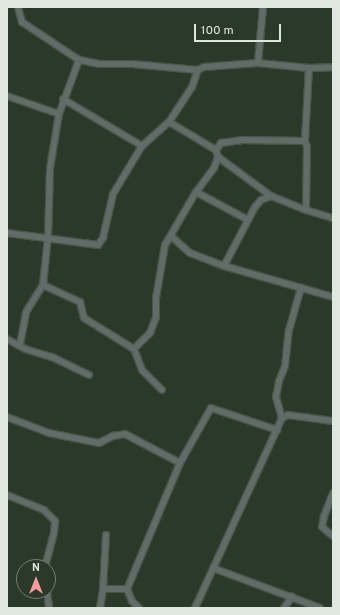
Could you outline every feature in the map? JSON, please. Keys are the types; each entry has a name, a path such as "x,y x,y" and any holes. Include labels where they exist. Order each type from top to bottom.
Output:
{"street":[{"path":"18,7 22,22 79,60 100,64 132,64 198,70 204,67 258,63 309,68 333,67"},
{"path":"258,63 262,7"},
{"path":"20,344 26,312 43,285 48,237 50,168 59,114 79,60"},
{"path":"306,210 307,147 305,141 309,68"},
{"path":"7,233 48,237 98,245 103,238 113,194 142,146 169,122 192,87 198,70"},
{"path":"7,96 59,114"},
{"path":"64,99 142,146"},
{"path":"169,122 217,154 271,196 306,210 333,218"},
{"path":"134,349 150,333 156,317 156,298 165,245 196,192 214,168 221,143 243,140 305,141"},
{"path":"196,192 248,220"},
{"path":"224,266 255,207 261,200 271,196"},
{"path":"171,236 190,253 224,266 333,296"},
{"path":"43,285 80,302 84,318 134,349 142,370 162,390"},
{"path":"195,608 282,418 276,397 285,366 289,330 301,288"},
{"path":"7,339 20,344 25,349 52,357 89,375"},
{"path":"139,608 132,601 127,589 180,463 211,408 277,430"},
{"path":"282,418 288,415 333,421"},
{"path":"7,417 48,433 99,443 113,436 125,434 180,463"},
{"path":"333,493 324,516 322,527 333,536"},
{"path":"7,495 44,510 55,521 54,533 47,559"},
{"path":"100,608 104,589 106,535"},
{"path":"213,568 320,608"},
{"path":"104,589 127,589"},
{"path":"284,608 292,597"}]}
